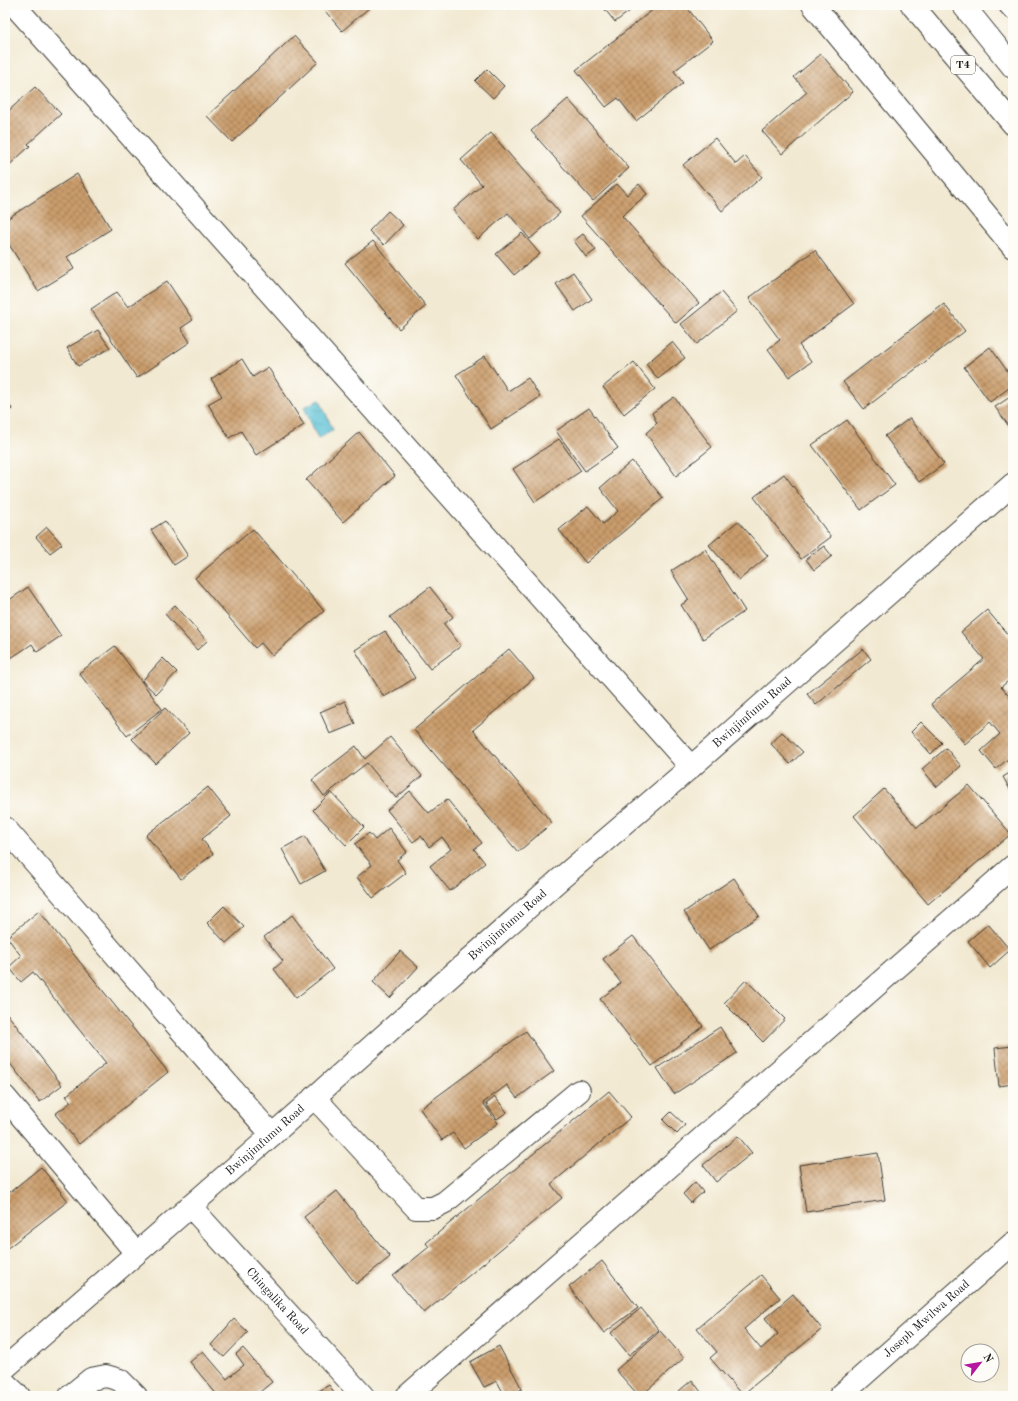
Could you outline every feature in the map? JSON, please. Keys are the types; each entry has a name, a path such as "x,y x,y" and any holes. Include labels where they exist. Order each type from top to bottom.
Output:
{"street":[{"path":"14,5 691,768"},
{"path":"813,5 1013,247"},
{"name":"T4","path":"912,5 1013,124"},
{"path":"963,5 1013,67"},
{"path":"1010,5 1013,8"},
{"name":"Bwinjimfumu Road","path":"5,1368 272,1135 559,880 691,768 1013,484"},
{"path":"5,828 272,1135"},
{"path":"407,1396 1013,866"},
{"path":"314,1097 416,1208 433,1208 445,1202 579,1091"},
{"path":"5,1097 136,1253"},
{"name":"Chingalika Road","path":"190,1206 363,1396"},
{"name":"Joseph Mwilwa Road","path":"840,1396 1013,1243"},
{"path":"70,1396 91,1379 106,1376 120,1380 136,1396"},
{"path":"5,1383 19,1396"}],"water":[{"path":"320,400 333,430 318,439 304,407"}],"building":[{"path":"320,5 368,5 370,7 342,31"},
{"path":"606,5 638,5 615,22 603,7"},
{"path":"659,5 685,5 713,41 674,71 683,83 636,121 618,98 606,107 576,70"},
{"path":"294,36 318,62 232,142 207,116"},
{"path":"821,54 853,92 782,154 762,131 807,92 794,77"},
{"path":"487,69 504,86 493,98 475,81"},
{"path":"35,87 61,114 28,144 30,146 5,169 5,114"},
{"path":"568,99 629,168 593,201 531,131"},
{"path":"491,133 560,213 530,239 508,213 478,239 453,210 482,185 461,160"},
{"path":"715,138 736,164 745,156 762,177 722,211 683,165"},
{"path":"77,174 111,229 67,257 74,269 38,291 5,238 5,220"},
{"path":"617,184 627,195 639,184 647,194 622,216 699,303 676,323 581,216"},
{"path":"388,211 403,225 384,245 369,231"},
{"path":"522,233 540,254 514,275 496,254"},
{"path":"583,234 596,250 586,257 574,241"},
{"path":"373,241 426,306 399,329 345,263"},
{"path":"815,250 854,304 799,345 811,362 789,377 768,349 780,340 749,298"},
{"path":"573,272 592,299 575,311 556,284"},
{"path":"167,281 193,320 181,328 190,342 137,378 91,309 117,292 128,307"},
{"path":"721,292 737,311 697,344 681,324"},
{"path":"944,304 965,331 864,409 843,382"},
{"path":"98,330 110,348 78,366 67,348"},
{"path":"672,342 685,358 658,379 646,364"},
{"path":"990,347 1013,379 1013,385 990,402 964,367"},
{"path":"485,356 508,391 528,378 540,397 491,429 456,375"},
{"path":"242,359 253,377 268,367 304,425 256,455 241,431 229,438 208,404 222,396 211,379"},
{"path":"634,362 655,389 624,414 603,387"},
{"path":"1013,395 1013,428 1011,429 995,407"},
{"path":"674,397 712,447 676,476 646,433 657,423 652,413"},
{"path":"5,399 12,409 5,413"},
{"path":"589,408 618,448 585,471 556,431"},
{"path":"910,418 944,464 919,482 885,436"},
{"path":"847,420 895,485 861,510 812,445"},
{"path":"359,432 395,476 343,522 306,480"},
{"path":"559,439 581,471 535,502 513,469"},
{"path":"632,461 663,498 586,563 559,530 588,506 603,524 618,511 600,488"},
{"path":"784,474 831,537 801,559 754,497"},
{"path":"165,521 188,556 174,565 151,530"},
{"path":"738,521 768,556 739,580 709,545"},
{"path":"47,527 62,544 50,553 36,537"},
{"path":"253,529 324,611 272,656 261,643 255,648 195,578"},
{"path":"824,546 832,556 814,570 806,559"},
{"path":"705,549 745,611 703,639 681,605 689,600 671,571"},
{"path":"28,587 61,636 37,652 32,644 5,662 5,603"},
{"path":"430,587 453,617 444,624 461,646 430,669 390,617"},
{"path":"175,605 207,641 197,650 165,614"},
{"path":"987,610 1013,641 1013,677 1001,687 1013,701 1013,755 996,769 981,751 1000,734 990,722 965,744 931,704 984,659 961,632"},
{"path":"385,631 415,678 384,697 355,650"},
{"path":"115,646 162,709 127,736 79,673"},
{"path":"509,649 534,678 473,730 552,823 518,852 414,730"},
{"path":"863,649 871,659 816,705 807,694"},
{"path":"163,658 177,672 156,694 142,681"},
{"path":"345,701 355,724 330,734 320,712"},
{"path":"165,708 189,733 156,764 132,739"},
{"path":"921,722 942,743 931,754 911,732"},
{"path":"782,732 803,752 790,764 771,744"},
{"path":"390,737 422,776 396,798 367,763 324,796 312,780 356,746 365,759"},
{"path":"946,748 961,766 937,787 922,769"},
{"path":"1013,771 1013,795 1003,777"},
{"path":"969,785 1011,834 928,904 854,816 884,789 917,828"},
{"path":"208,787 231,816 202,839 213,854 181,879 146,835"},
{"path":"410,791 429,813 447,799 482,843 474,849 485,863 450,891 430,866 451,849 442,837 429,847 421,836 413,842 387,810"},
{"path":"331,792 364,827 346,845 313,810"},
{"path":"389,828 407,852 397,860 406,873 373,898 357,877 372,865 355,844 369,833 375,840"},
{"path":"305,836 325,871 301,884 282,849"},
{"path":"734,878 759,916 709,950 684,912"},
{"path":"224,906 244,927 226,943 207,923"},
{"path":"39,911 168,1072 79,1144 55,1114 71,1102 66,1096 106,1063 33,972 21,982 9,967 21,956 7,937"},
{"path":"292,915 333,969 296,998 274,969 283,961 264,937"},
{"path":"988,924 1010,950 990,968 968,941"},
{"path":"633,936 703,1026 652,1066 600,999 621,983 603,959"},
{"path":"400,951 418,967 390,998 373,982"},
{"path":"746,980 785,1019 763,1042 724,1003"},
{"path":"5,1011 62,1085 40,1102 5,1057"},
{"path":"720,1027 737,1053 674,1094 657,1068"},
{"path":"526,1031 554,1071 517,1098 507,1085 483,1103 498,1123 464,1148 453,1133 442,1140 420,1109"},
{"path":"1013,1046 1013,1084 999,1086 995,1048"},
{"path":"609,1091 631,1117 551,1184 562,1198 424,1313 393,1276 429,1247 426,1243"},
{"path":"495,1097 507,1112 497,1119 486,1104"},
{"path":"671,1112 685,1125 677,1134 663,1120"},
{"path":"738,1136 752,1153 716,1182 703,1165"},
{"path":"878,1153 885,1200 806,1212 799,1165"},
{"path":"41,1167 68,1201 5,1250 5,1196"},
{"path":"695,1182 703,1192 691,1203 683,1194"},
{"path":"337,1191 390,1257 356,1284 304,1217"},
{"path":"602,1261 638,1308 604,1333 569,1287"},
{"path":"761,1275 780,1298 744,1329 761,1349 778,1334 765,1318 793,1294 822,1329 742,1395 710,1358 717,1352 697,1328"},
{"path":"641,1308 659,1330 629,1355 611,1333"},
{"path":"234,1319 248,1332 224,1357 211,1345"},
{"path":"660,1331 684,1358 641,1396 639,1396 616,1370"},
{"path":"499,1346 522,1389 509,1396 505,1396 497,1381 484,1387 470,1362"},
{"path":"243,1348 272,1382 255,1396 218,1396 190,1362 203,1351 227,1379 244,1365 236,1354"},
{"path":"692,1380 704,1396 673,1396"},
{"path":"329,1385 336,1396 311,1396"}]}
